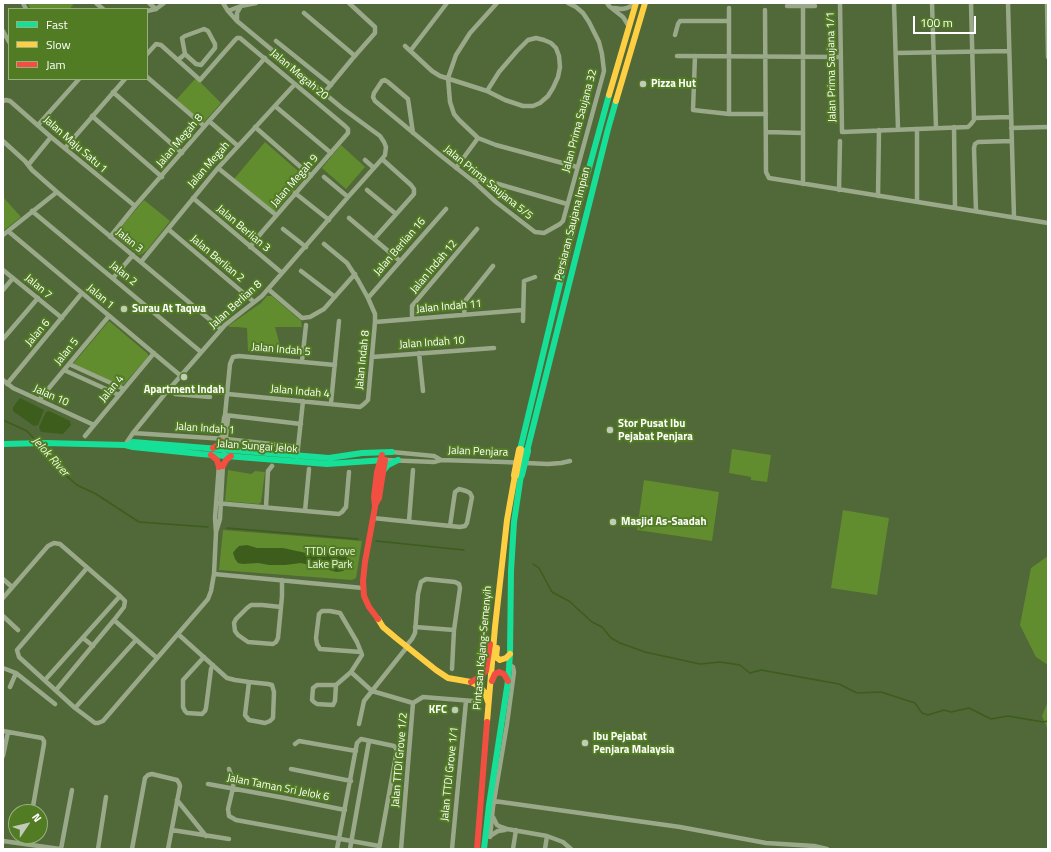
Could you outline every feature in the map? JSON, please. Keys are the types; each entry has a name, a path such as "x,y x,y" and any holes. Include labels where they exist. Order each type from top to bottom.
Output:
{"main road":[{"name":"Persiaran Saujana Impian","path":"523,450 610,123 616,116 624,91 628,72 627,63 646,3"},
{"name":"Persiaran Saujana Impian","path":"523,450 576,212 635,4"},
{"name":"Jalan Sungai Jelok","path":"3,444 45,443 127,445 133,442 297,454 329,458 369,452"},
{"path":"222,448 226,460 221,466 217,460 222,448"},
{"name":"Pintasan Kajang-Semenyih","path":"482,848 488,703 495,628 507,520 523,450"},
{"path":"369,452 392,452"},
{"path":"369,452 382,459 381,471 374,497 374,518 365,562 363,588 364,596 383,627 406,647 448,678 470,682 482,689 488,703"},
{"name":"Jalan Sungai Jelok","path":"297,454 327,464 382,459 392,452"},
{"path":"381,471 388,465 398,460"},
{"path":"367,461 374,464 381,471"},
{"name":"Pintasan Kajang-Semenyih","path":"482,848 508,681 513,529 518,475"},
{"path":"498,599 499,617 496,657 503,660 510,654"},
{"path":"470,682 481,676 486,670 491,640 495,628"},
{"path":"490,689 492,679 499,672 504,674 508,681"}],"street":[{"path":"149,3 156,9"},
{"path":"148,11 156,9 164,3"},
{"path":"224,3 228,11 237,21 342,108 380,136 386,147 385,154 382,159 411,184 414,189 414,194 374,239"},
{"path":"228,11 241,6 256,3"},
{"path":"324,93 375,33 375,27 349,3"},
{"path":"411,50 447,3"},
{"name":"Jalan Prima Saujana 32","path":"556,227 563,221 604,71 602,54 589,22 583,13 568,3"},
{"path":"607,3 625,20 629,29"},
{"name":"Jalan Prima Saujana 1/1","path":"840,3 842,132 879,130"},
{"path":"894,3 898,130"},
{"path":"932,3 936,128"},
{"path":"878,196 879,130 968,127 974,120 971,3"},
{"path":"1008,3 1014,217"},
{"path":"1047,3 1048,57"},
{"path":"495,4 470,33 456,55 448,78 450,102 454,114 478,138 496,145 577,167"},
{"path":"612,8 622,9 635,4"},
{"path":"237,21 237,13 241,6"},
{"path":"787,6 815,6"},
{"path":"803,6 803,184"},
{"path":"729,8 729,114"},
{"path":"765,10 766,172 770,178 1048,223"},
{"path":"304,13 355,56"},
{"path":"675,35 680,21 729,21"},
{"path":"204,29 208,31 215,44 215,48 201,65 196,64 185,54 182,38 204,29"},
{"path":"3,31 8,40"},
{"name":"Jalan Megah 20","path":"178,60 200,80 235,40 240,38 346,126"},
{"path":"406,46 432,71 440,76 487,91 505,100 523,106 533,106 540,103 548,96 558,77 560,68 559,56 556,48 551,43 544,40 536,38 528,40 499,72 490,84 487,91"},
{"path":"276,40 331,85"},
{"path":"148,53 156,44 161,45 178,60 185,54"},
{"path":"896,53 1009,51"},
{"path":"676,56 841,57"},
{"path":"695,56 692,110 729,114 766,114"},
{"name":"Jalan Megah 8","path":"110,237 204,126 265,58"},
{"path":"148,78 204,126"},
{"path":"38,125 78,80"},
{"path":"64,148 124,80"},
{"name":"Jalan Prima Saujana 5/5","path":"413,133 408,99 388,82 385,80 382,81 374,93 375,101 413,133 496,202 535,232 544,233 556,227"},
{"name":"Jalan Megah","path":"141,262 218,168 295,84"},
{"path":"113,92 182,153"},
{"name":"Jalan Maju Satu 1","path":"3,101 10,101 64,148 135,206"},
{"path":"275,106 331,153"},
{"path":"92,116 162,176"},
{"path":"974,118 1011,117"},
{"path":"209,121 238,146"},
{"name":"Jalan Megah 9","path":"250,247 348,133 346,126"},
{"path":"255,127 310,176"},
{"path":"954,127 955,208"},
{"path":"1012,128 1048,127"},
{"path":"917,129 917,202"},
{"path":"766,132 804,133"},
{"path":"28,164 51,137"},
{"path":"456,168 478,138"},
{"name":"Jalan 3","path":"3,141 57,192 221,329"},
{"path":"839,190 840,141"},
{"path":"976,211 975,144 978,142 1012,141"},
{"name":"Jalan Berlian 8","path":"127,445 133,433 225,324 262,296 382,159"},
{"path":"365,160 374,168"},
{"path":"218,168 276,215"},
{"path":"324,178 348,197"},
{"path":"472,181 481,179 567,204"},
{"path":"367,190 396,214"},
{"path":"3,235 57,192"},
{"path":"295,193 329,220"},
{"name":"Jalan Berlian 3","path":"193,198 282,273"},
{"name":"Jalan Berlian 16","path":"368,298 446,209"},
{"name":"Jalan 2","path":"32,211 201,352"},
{"path":"349,218 400,262"},
{"name":"Jalan Berlian 2","path":"168,229 254,302"},
{"path":"283,229 306,247"},
{"name":"Jalan Indah 12","path":"412,319 412,306 477,229"},
{"name":"Jalan 1","path":"8,231 181,376"},
{"name":"Jalan Indah 8","path":"324,244 347,262 368,298 375,314 368,400"},
{"path":"113,278 132,255"},
{"path":"464,314 465,301 493,266"},
{"name":"Jalan 7","path":"3,270 62,318"},
{"path":"301,271 335,297"},
{"path":"268,289 302,318 310,318 324,309 354,274"},
{"path":"523,321 524,281 535,277"},
{"path":"3,290 13,278"},
{"name":"Jalan 6","path":"5,382 82,294"},
{"path":"3,339 38,298"},
{"name":"Jalan Indah 11","path":"375,322 523,310"},
{"name":"Jalan 5","path":"39,400 109,316"},
{"path":"331,403 339,322"},
{"path":"302,361 306,325"},
{"name":"Jalan Indah 10","path":"372,357 494,348"},
{"name":"Jalan 4","path":"84,436 154,353"},
{"path":"420,353 423,391"},
{"name":"Jalan Indah 5","path":"228,394 230,364 233,357 239,356 335,365"},
{"path":"69,364 124,389"},
{"path":"64,370 119,395"},
{"name":"Jalan 10","path":"5,382 13,388 94,425"},
{"path":"170,389 175,394 210,397"},
{"path":"222,448 228,418 226,415 228,394"},
{"name":"Jalan Indah 4","path":"228,394 360,407 368,400"},
{"path":"297,454 303,401"},
{"path":"226,415 301,424"},
{"name":"Jalan Indah 1","path":"133,433 222,448 297,454"},
{"path":"392,452 434,456 441,460"},
{"name":"Jalan Penjara","path":"382,459 434,462 441,460 548,464 570,461"},
{"path":"87,568 17,650 19,657 75,708 95,723 98,723 103,721 208,599 214,574 216,534 215,518 218,503 221,466"},
{"path":"266,507 268,471 272,466"},
{"path":"305,511 309,469"},
{"path":"409,521 413,470"},
{"path":"218,503 339,514 346,507 348,472"},
{"path":"374,518 409,521 450,526 460,527 465,526 467,523 472,497 470,493 459,489 455,492 450,526"},
{"path":"3,598 48,546 54,543 60,544 124,601 124,607 56,690"},
{"path":"214,574 363,588"},
{"path":"3,579 12,587"},
{"path":"359,724 364,701 415,633 421,582 426,579 455,582 460,588 454,630 452,669"},
{"path":"281,607 251,605 246,608 236,619 234,623 235,631 248,642 273,644 276,642 278,638 281,607 282,580"},
{"path":"45,680 120,596"},
{"path":"336,684 335,701 333,705 317,704 312,700 313,688 317,685 336,684 350,672 362,655 358,642 340,613 322,611 319,614 316,638 320,649 361,652"},
{"path":"3,616 18,630"},
{"path":"114,620 157,658"},
{"path":"415,627 454,630"},
{"path":"178,634 227,678 272,685 274,692 273,718 270,721 265,722 249,720 245,715 249,682"},
{"path":"83,638 93,646"},
{"path":"75,708 136,640"},
{"path":"204,657 183,680 183,707 185,711 202,714 205,712 211,669 213,666"},
{"path":"490,837 494,801 508,724 514,672 513,668 509,664"},
{"path":"3,668 16,673 55,704"},
{"path":"350,672 372,691 414,703"},
{"path":"10,687 16,673"},
{"name":"Jalan TTDI Grove 1/2","path":"401,849 414,703 423,696 473,701 477,705"},
{"name":"Jalan TTDI Grove 1/1","path":"452,849 466,701"},
{"path":"3,756 5,732 42,738 44,741 34,804"},
{"path":"229,769 231,775 234,777 228,809 229,816 236,820 339,839 352,841 379,848 397,750 394,746 362,739 358,743 351,781 339,839 337,849"},
{"path":"294,744 299,741 356,751"},
{"path":"350,849 369,741"},
{"path":"291,769 351,781"},
{"path":"132,849 145,778 152,774 177,780 180,786 168,849"},
{"name":"Jalan Taman Sri Jelok 6","path":"208,784 345,810"},
{"path":"26,844 60,849 72,790"},
{"path":"98,849 106,797"},
{"path":"177,800 206,836"},
{"path":"494,801 680,827 766,843 814,846 827,849"},
{"path":"492,816 497,825 501,827 547,836 563,842 571,849"},
{"path":"482,848 490,837 498,831 507,829"},
{"path":"172,830 229,839"},
{"path":"513,849 516,830"},
{"path":"545,849 547,836"}],"green space":[{"path":"27,3 74,3 71,8 30,8"},
{"path":"196,78 221,103 203,123 176,100"},
{"path":"265,142 305,177 275,212 234,179"},
{"path":"341,145 365,167 346,189 322,168"},
{"path":"3,197 21,217 3,231"},
{"path":"144,200 170,221 147,250 139,255 116,237 116,233"},
{"path":"267,296 272,296 301,321 302,327 275,327 281,349 279,353 248,351 247,328 228,326 261,303"},
{"path":"109,321 148,354 148,357 122,386 73,364"},
{"path":"732,449 771,455 767,482 751,480 751,477 729,473"},
{"path":"228,470 251,474 255,471 265,472 261,502 259,504 225,501"},
{"path":"644,480 719,492 712,541 637,530"},
{"path":"843,510 889,518 877,595 831,588"},
{"name":"TTDI Grove Lake Park","path":"223,530 362,541 356,578 352,580 219,570"},
{"path":"1048,556 1048,665 1036,657 1020,625 1031,568"},
{"path":"1048,701 1048,730 1042,716"}],"shaded area":[{"path":"20,398 44,410 38,425 34,426 13,411 13,407"},
{"path":"49,411 70,421 71,425 63,434 41,432 39,427 46,412"},
{"path":"247,545 257,548 283,548 306,553 341,552 346,555 349,561 348,567 343,571 337,572 301,563 269,565 258,563 238,563 233,553 239,546"}],"waterway":[{"name":"Jelok River","path":"3,420 27,431 36,441"},
{"path":"40,446 63,473 77,485 96,494 139,522 208,527"},
{"path":"227,528 358,539"},
{"path":"376,541 464,550"},
{"path":"533,564 539,568 552,592 569,601 592,622 602,627 611,638 645,652 700,664 720,662 740,665 750,673 761,670 839,684 857,693 881,692 915,703 922,713 928,715 944,710 951,712 969,708 991,719 1008,716 1043,722 1048,721"}],"traffic: fast":[{"path":"520,450 577,212 609,95"},
{"path":"527,451 616,101"},
{"path":"128,445 133,442 329,458 362,453 392,452"},
{"path":"3,444 45,443 125,445 201,454 327,464 385,460"},
{"path":"521,475 527,451"},
{"path":"384,470 388,465 398,460"},
{"path":"484,849 489,805 508,681 514,522 521,475"}],"traffic: slow":[{"path":"609,95 636,3"},
{"path":"616,101 645,3"},
{"path":"515,475 520,450"},
{"path":"487,722 495,627 507,520 515,475"},
{"path":"378,619 383,627 436,670 448,678 471,682 480,687 485,693 488,702"},
{"path":"497,648 496,657 500,660 506,658 510,654"}],"traffic: jam":[{"path":"213,448 221,441"},
{"path":"211,455 217,460 219,467"},
{"path":"378,619 369,607 364,596 363,581 375,507 374,497 377,472 382,455"},
{"path":"223,466 226,460 231,456"},
{"path":"375,505 379,498 385,460"},
{"path":"471,682 486,671 490,644"},
{"path":"492,681 495,674 499,672 504,674 508,681"},
{"path":"477,849 487,722"}],"place":[{"name":"Pizza Hut","path":"643,84"},
{"name":"Surau At Taqwa","path":"124,309"},
{"name":"Apartment Indah","path":"184,377"},
{"name":"Stor Pusat Ibu Pejabat Penjara","path":"610,430"},
{"name":"Masjid As-Saadah","path":"613,522"},
{"name":"KFC","path":"455,710"},
{"name":"Ibu Pejabat Penjara Malaysia","path":"585,743"}]}
